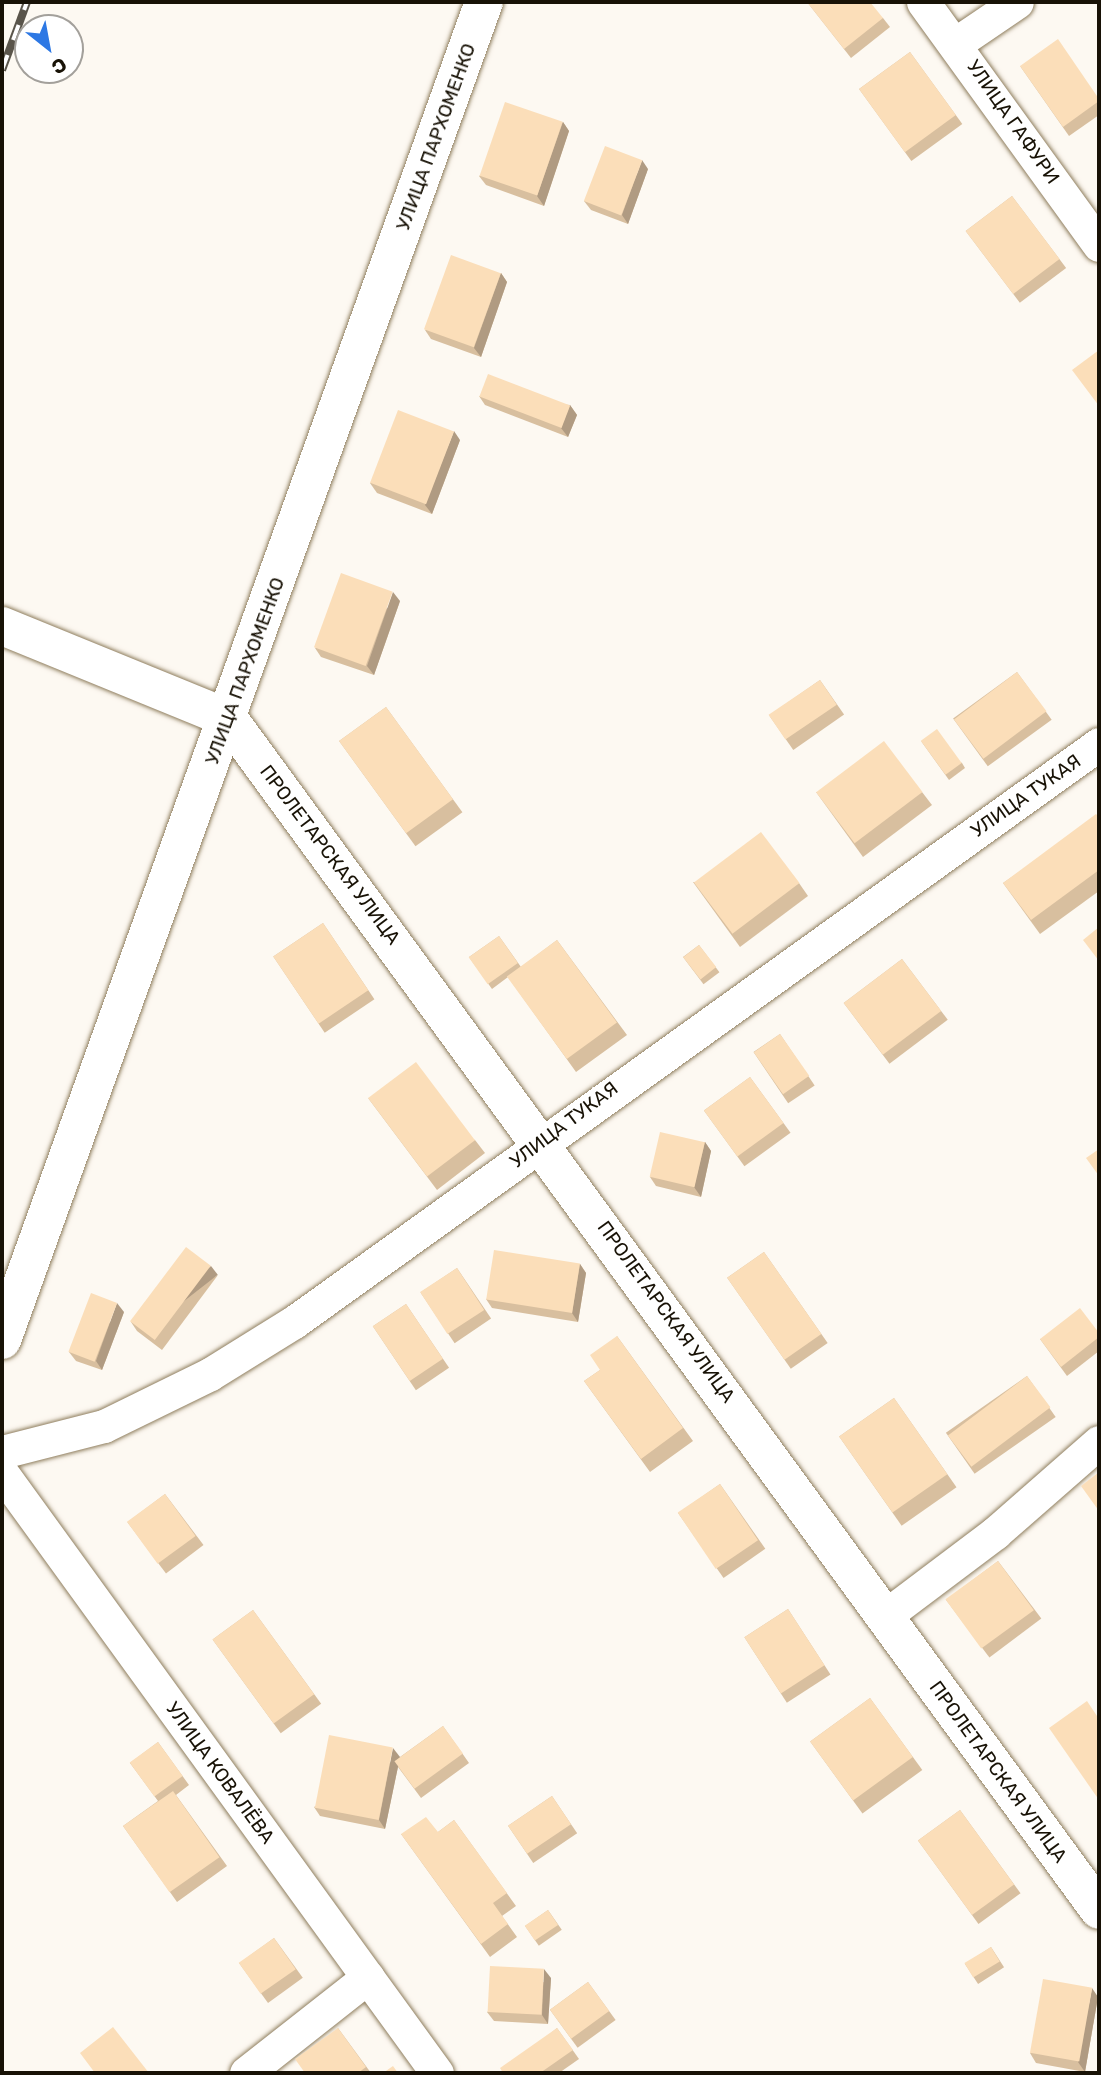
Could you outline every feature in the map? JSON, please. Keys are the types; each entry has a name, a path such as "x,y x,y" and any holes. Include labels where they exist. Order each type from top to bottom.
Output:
{"main road":[{"name":"УЛИЦА ПАРХОМЕНКО","path":"2,1340 484,2"},
{"path":"2,626 228,718"},
{"name":"ПРОЛЕТАРСКАЯ УЛИЦА","path":"228,718 541,1139 1099,1910"}],"street":[{"name":"УЛИЦА ГАФУРИ","path":"923,2 958,42 1099,245"},
{"path":"958,42 1017,2"},
{"name":"УЛИЦА ТУКАЯ","path":"2,1452 104,1426 209,1374 366,1271 541,1139 1099,744"},
{"path":"885,1616 995,1533 1099,1442"},
{"name":"УЛИЦА КОВАЛЁВА","path":"2,1472 438,2073"},
{"path":"246,2073 368,1977"}],"building":[{"path":"807,2 870,2 883,18 844,49"},
{"path":"1058,39 1099,99 1063,127 1020,66"},
{"path":"910,52 956,115 905,152 859,89"},
{"path":"505,102 563,122 537,196 480,176"},
{"path":"605,146 642,160 621,215 584,201"},
{"path":"1012,196 1060,259 1013,294 966,231"},
{"path":"451,255 501,273 474,347 424,329"},
{"path":"1099,350 1099,406 1072,370"},
{"path":"488,374 570,406 562,428 479,396"},
{"path":"398,410 454,432 426,504 370,483"},
{"path":"341,573 393,592 366,666 314,647"},
{"path":"1017,672 1046,711 983,759 954,720"},
{"path":"820,680 837,705 785,740 769,715"},
{"path":"386,707 453,799 406,833 339,741"},
{"path":"937,729 962,763 946,775 921,741"},
{"path":"884,741 923,792 855,843 816,792"},
{"path":"1096,814 1099,817 1099,870 1031,920 1003,883"},
{"path":"761,832 800,883 732,934 694,883"},
{"path":"323,923 368,990 319,1024 273,957"},
{"path":"1099,927 1099,961 1083,940"},
{"path":"499,936 518,963 488,984 469,957"},
{"path":"557,940 617,1023 567,1059 507,976"},
{"path":"699,945 716,967 700,979 683,957"},
{"path":"902,959 941,1011 883,1055 844,1003"},
{"path":"780,1034 809,1076 783,1094 754,1052"},
{"path":"416,1062 475,1140 427,1176 368,1098"},
{"path":"750,1077 784,1123 737,1157 704,1111"},
{"path":"660,1132 705,1142 694,1187 650,1177"},
{"path":"1099,1149 1099,1176 1086,1158"},
{"path":"186,1247 211,1266 155,1340 130,1321"},
{"path":"494,1250 580,1264 572,1313 486,1299"},
{"path":"764,1252 821,1334 784,1360 727,1278"},
{"path":"457,1268 484,1310 447,1334 420,1292"},
{"path":"91,1293 117,1303 95,1362 68,1352"},
{"path":"406,1304 443,1359 410,1381 373,1326"},
{"path":"1080,1308 1099,1333 1099,1337 1061,1367 1040,1339"},
{"path":"617,1336 683,1428 641,1459 584,1381 600,1370 590,1355"},
{"path":"1027,1376 1050,1407 971,1467 948,1436"},
{"path":"894,1398 947,1474 892,1513 839,1436"},
{"path":"1099,1472 1099,1511 1081,1486"},
{"path":"720,1484 758,1540 716,1569 678,1513"},
{"path":"165,1494 196,1536 158,1564 127,1522"},
{"path":"998,1561 1034,1610 981,1649 945,1599"},
{"path":"788,1609 824,1665 781,1694 744,1637"},
{"path":"253,1610 314,1694 274,1724 213,1639"},
{"path":"870,1698 913,1757 853,1801 810,1741"},
{"path":"1087,1701 1099,1719 1099,1800 1049,1728"},
{"path":"443,1726 463,1754 414,1789 394,1761"},
{"path":"329,1735 393,1747 379,1820 315,1808"},
{"path":"158,1742 183,1776 154,1797 130,1763"},
{"path":"173,1791 219,1857 169,1892 123,1826"},
{"path":"552,1796 571,1824 527,1854 508,1826"},
{"path":"960,1810 1014,1884 972,1915 918,1841"},
{"path":"426,1817 438,1832 454,1820 507,1893 493,1903 508,1924 481,1944 401,1834"},
{"path":"548,1910 558,1925 535,1941 525,1926"},
{"path":"274,1938 296,1969 261,1994 239,1963"},
{"path":"991,1947 1000,1962 973,1978 964,1963"},
{"path":"490,1966 544,1969 542,2015 488,2012"},
{"path":"1043,1979 1092,1988 1079,2062 1030,2053"},
{"path":"588,1982 609,2011 571,2039 550,2010"},
{"path":"113,2027 149,2073 95,2073 80,2053"},
{"path":"338,2028 366,2067 358,2073 305,2073 295,2059"},
{"path":"557,2028 573,2050 540,2073 503,2073 500,2068"},
{"path":"393,2066 398,2073 383,2073"}],"railway":[{"path":"2,70 27,2"}]}
